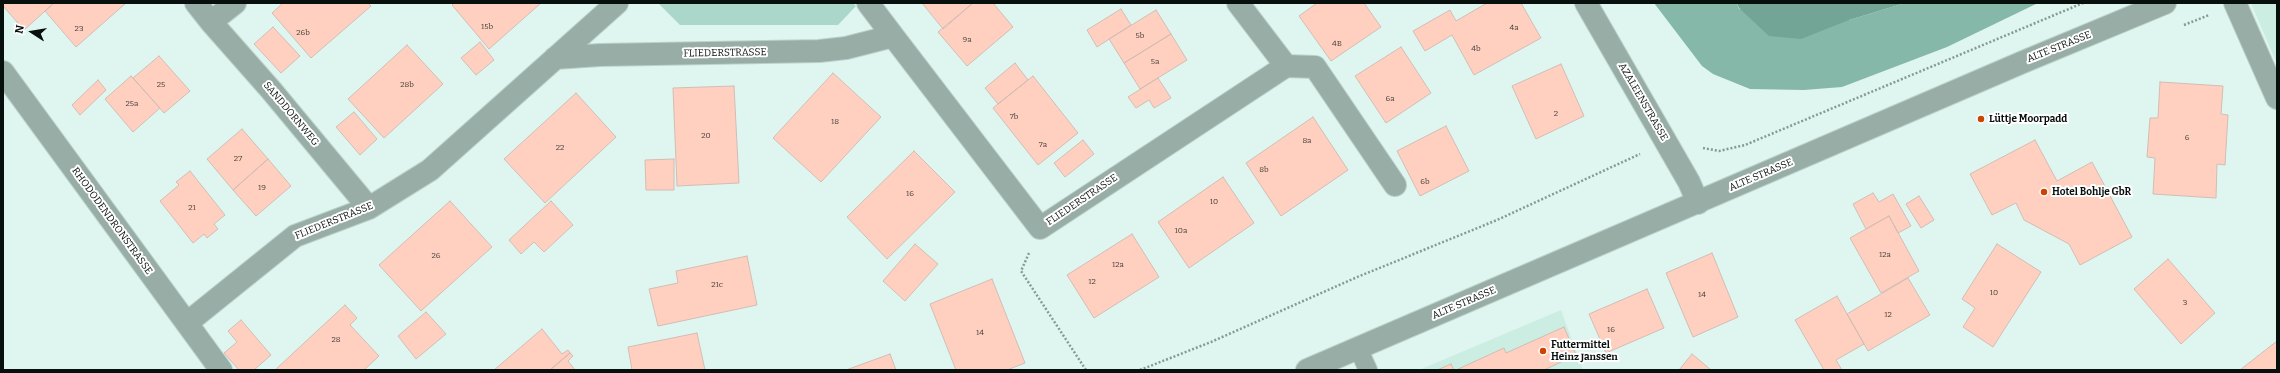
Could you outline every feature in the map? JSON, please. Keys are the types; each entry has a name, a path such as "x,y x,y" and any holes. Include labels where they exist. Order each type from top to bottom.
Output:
{"street":[{"name":"SANDDORNWEG","path":"196,3 271,90 369,208"},
{"path":"211,22 235,3"},
{"name":"FLIEDERSTRASSE","path":"187,323 295,236 369,208 430,170 618,3"},
{"name":"FLIEDERSTRASSE","path":"868,3 1040,228 1286,66"},
{"path":"1238,3 1286,66 1315,68 1395,185"},
{"name":"AZALEENSTRASSE","path":"1586,3 1689,182 1698,203"},
{"name":"ALTE STRASSE","path":"1307,370 2023,62 2165,3"},
{"path":"2235,3 2277,98"},
{"name":"FLIEDERSTRASSE","path":"555,58 600,55 819,51 846,48 893,36"},
{"name":"RHODODENDRONSTRASSE","path":"3,72 221,370"}],"lane":[{"path":"1358,348 1368,370"}],"path":[{"path":"1745,145 2083,3"},
{"path":"1140,370 1211,342 1355,278 1497,220 1643,153"},
{"path":"1040,228 1021,271 1086,370"}],"shaded area":[{"path":"658,3 853,3 856,6 838,25 680,25"},
{"path":"1654,3 1737,3 1739,9 1849,20 1905,3 2038,3 1947,47 1842,87 1804,90 1750,89 1713,74 1702,66"},
{"path":"1737,3 1905,3 1849,20 1801,39 1769,36 1739,8"},
{"path":"2251,3 2277,3 2277,64"},
{"path":"1561,310 1583,370 1419,370"}],"building":[{"path":"4,3 54,3 24,30 3,6"},
{"path":"54,3 126,3 76,47 45,11"},
{"path":"283,3 368,3 371,6 311,58 272,13"},
{"path":"454,3 541,3 489,49 452,5"},
{"path":"922,3 973,3 943,29"},
{"path":"973,3 993,3 1013,27 967,66 938,32"},
{"path":"1317,3 1364,3 1381,27 1331,61 1299,16"},
{"path":"1487,3 1521,3 1541,38 1474,75 1452,35 1425,51 1413,31 1450,10 1456,21"},
{"path":"1121,9 1131,25 1097,47 1087,30"},
{"path":"1156,10 1171,34 1124,63 1109,39"},
{"path":"273,27 300,56 281,73 254,44"},
{"path":"1171,34 1187,60 1140,89 1124,63"},
{"path":"480,42 494,60 476,75 461,58"},
{"path":"407,45 443,84 384,138 348,99"},
{"path":"1401,47 1431,93 1386,123 1355,76"},
{"path":"159,56 190,91 164,113 133,78"},
{"path":"1015,63 1028,80 998,104 985,88"},
{"path":"1561,64 1584,116 1536,139 1512,86"},
{"path":"833,73 881,117 821,182 773,138"},
{"path":"131,76 160,108 133,132 105,99"},
{"path":"1033,76 1078,133 1038,165 993,108"},
{"path":"1158,78 1171,98 1154,108 1149,100 1136,108 1128,97"},
{"path":"98,80 106,90 80,115 72,105"},
{"path":"2160,82 2223,86 2221,114 2228,115 2225,165 2217,164 2216,198 2153,194 2155,158 2147,157 2150,118 2158,118"},
{"path":"734,86 739,183 677,186 673,88"},
{"path":"576,93 616,137 545,203 504,159"},
{"path":"354,112 377,139 360,155 336,127"},
{"path":"1313,117 1348,170 1281,216 1246,163"},
{"path":"1446,126 1469,171 1420,196 1397,151"},
{"path":"242,129 268,159 233,190 207,159"},
{"path":"1083,140 1094,154 1065,177 1054,163"},
{"name":"Hotel Bohlje GbR","path":"2035,140 2057,181 2092,162 2132,237 2080,265 2069,244 2024,220 2016,203 1992,215 1970,174"},
{"path":"914,151 955,192 887,259 847,217"},
{"path":"268,159 291,186 256,216 233,190"},
{"path":"674,159 674,190 646,190 645,160"},
{"path":"190,171 225,215 214,224 218,229 207,238 204,234 193,243 160,201 179,185 176,182"},
{"path":"1223,177 1254,223 1189,268 1158,222"},
{"path":"1873,193 1879,202 1893,194 1911,226 1898,233 1889,216 1866,229 1853,204"},
{"path":"1919,196 1934,220 1921,228 1906,204"},
{"path":"450,201 492,247 421,311 379,265"},
{"path":"551,201 573,225 544,252 534,242 521,254 509,240"},
{"path":"1889,216 1919,271 1881,293 1850,238"},
{"path":"1132,234 1159,277 1094,318 1067,275"},
{"path":"915,244 938,264 905,301 883,281"},
{"path":"1997,244 2041,272 1993,347 1963,327 1975,308 1962,299"},
{"path":"1712,253 1738,317 1693,337 1666,273"},
{"path":"747,256 757,305 658,326 649,289 678,283 676,271"},
{"path":"2168,259 2215,313 2181,344 2134,289"},
{"path":"1908,278 1930,315 1868,351 1847,314"},
{"path":"992,279 1025,363 1007,370 956,370 930,304"},
{"path":"1647,289 1664,328 1606,353 1589,314"},
{"path":"1837,296 1864,344 1836,360 1842,370 1824,370 1795,320"},
{"path":"345,305 357,318 350,325 379,356 364,370 275,370"},
{"path":"426,312 446,334 416,359 398,336"},
{"path":"241,320 271,355 254,370 239,370 224,353 237,342 228,331"},
{"name":"Futtermittel Heinz Janssen","path":"1564,327 1576,355 1544,370 1456,370 1504,348 1506,353"},
{"path":"542,329 562,354 568,350 570,353 550,370 494,370"},
{"path":"697,333 705,370 632,370 628,347"},
{"path":"2277,341 2277,370 2240,370"},
{"path":"570,353 573,356 568,361 575,370 550,370"},
{"path":"890,354 896,370 846,370"},
{"path":"1692,354 1711,370 1679,370"},
{"path":"1451,364 1454,370 1437,370"}],"place":[{"name":"Lüttje Moorpadd","path":"1981,119"},
{"name":"Hotel Bohlje GbR","path":"2044,192"},
{"name":"Futtermittel Heinz Janssen","path":"1543,351"}]}
